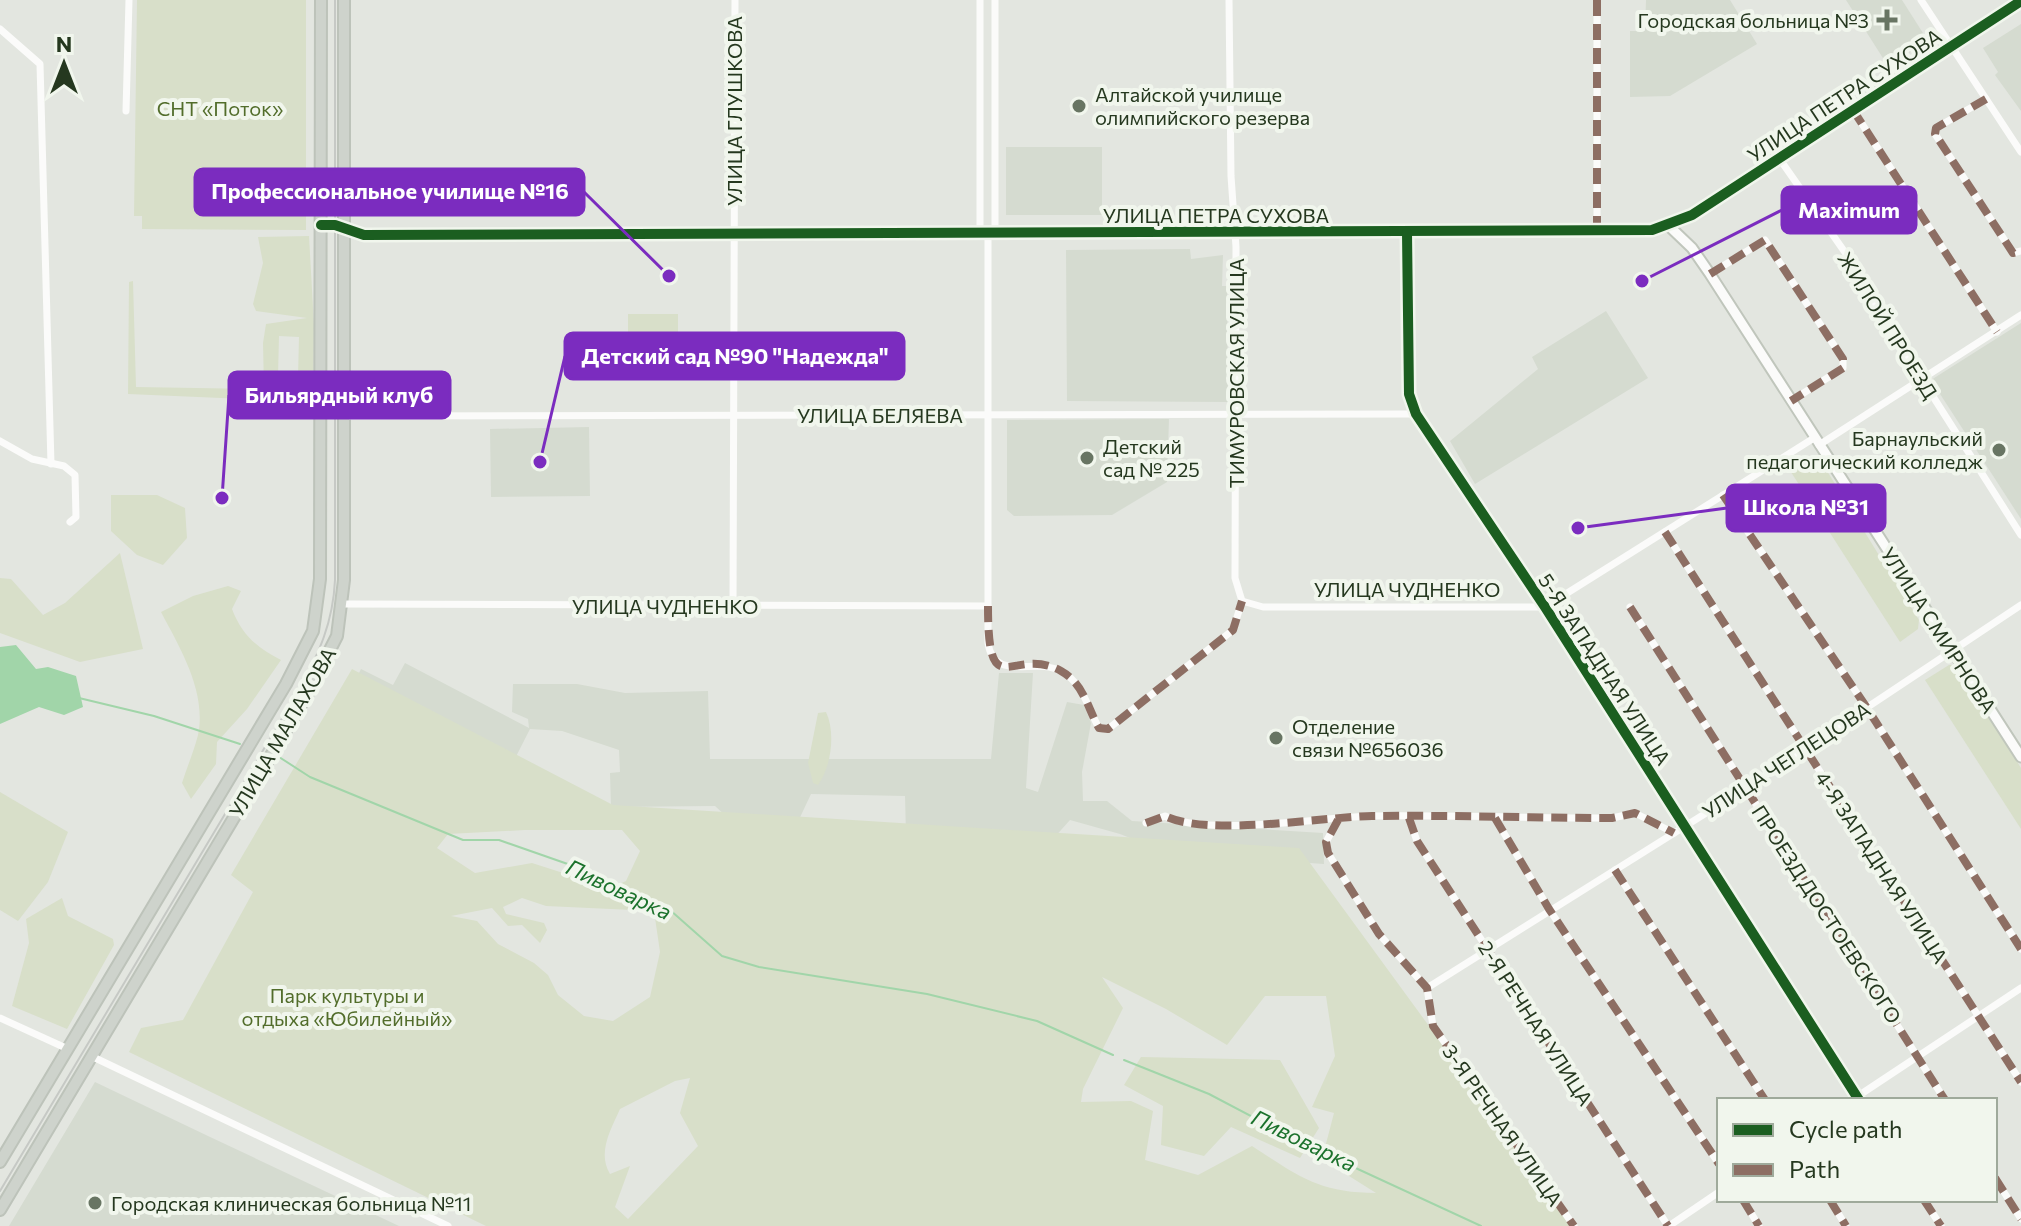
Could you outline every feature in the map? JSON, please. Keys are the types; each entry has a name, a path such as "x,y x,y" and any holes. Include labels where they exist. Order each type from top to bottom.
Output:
{"main road":[{"name":"УЛИЦА МАЛАХОВА","path":"0,1162 286,684 317,618 321,0"},
{"name":"УЛИЦА МАЛАХОВА","path":"0,1210 307,695 337,636 343,604 344,0"}],"street":[{"path":"126,111 129,0"},
{"name":"УЛИЦА ГЛУШКОВА","path":"733,607 735,0"},
{"path":"980,0 988,233"},
{"path":"995,0 988,233 987,414 988,643 994,662 1001,667 1048,667 1060,671 1086,697 1099,728 1108,729 1233,630 1242,601"},
{"name":"ТИМУРОВСКАЯ УЛИЦА","path":"1229,0 1237,414 1235,578 1242,601"},
{"path":"1597,0 1597,233"},
{"path":"1921,0 2021,152"},
{"name":"УЛИЦА ПЕТРА СУХОВА","path":"321,225 345,228 364,235 1597,233 1669,226 1692,215 2021,1"},
{"path":"0,29 40,64 51,464"},
{"path":"1986,99 1936,128 1935,134 2013,253 2021,251"},
{"path":"1853,110 1997,332"},
{"name":"ЖИЛОЙ ПРОЕЗД","path":"1779,158 1858,271 1859,280 2021,535"},
{"name":"УЛИЦА СМИРНОВА","path":"1669,226 1692,248 1710,274 2021,757"},
{"name":"5-Я ЗАПАДНАЯ УЛИЦА","path":"1407,233 1409,394 1416,414 1545,607 1855,1098"},
{"path":"1710,274 1765,240 1843,359 1843,368 1791,401"},
{"path":"1545,607 2021,315"},
{"name":"УЛИЦА БЕЛЯЕВА","path":"344,416 1416,414"},
{"path":"0,441 32,459 64,466 75,475 76,517 70,522"},
{"path":"1723,495 1867,708 2021,949"},
{"name":"4-Я ЗАПАДНАЯ УЛИЦА","path":"1665,532 2021,1082"},
{"name":"УЛИЦА ЧУДНЕНКО","path":"1242,601 1263,607 1545,607"},
{"name":"УЛИЦА ЧУДНЕНКО","path":"343,604 988,606"},
{"name":"УЛИЦА ЧЕГЛЕЦОВА","path":"1427,988 1746,788 2021,605"},
{"name":"ПРОЕЗД ДОСТОЕВСКОГО","path":"1630,607 1944,1098"},
{"path":"1146,823 1165,816 1174,821 1283,826 1303,819 1338,820 1370,816 1612,818 1635,813 1674,833"},
{"name":"2-Я РЕЧНАЯ УЛИЦА","path":"1409,818 1417,841 1668,1226"},
{"path":"1495,818 1549,909 1717,1161"},
{"path":"1338,820 1326,842 1328,853 1379,934 1427,988"},
{"path":"1615,870 1764,1098"},
{"name":"3-Я РЕЧНАЯ УЛИЦА","path":"1427,988 1433,1026 1574,1226"},
{"path":"1858,1098 2021,988"},
{"path":"0,1018 68,1049"},
{"path":"91,1056 448,1226"},
{"path":"1997,1181 2021,1219"},
{"path":"1668,1226 1717,1193"},
{"path":"1744,1202 1759,1226"},
{"path":"1831,1202 1846,1226"},
{"path":"1925,1202 1941,1226"}],"shaded area":[{"path":"1646,0 1730,0 1757,44 1670,96 1630,97 1630,31 1645,31"},
{"name":"Городская больница №3","path":"1846,0 1902,0 1928,41 1888,66"},
{"path":"2021,24 2021,111 1995,75 1998,72 1983,48"},
{"path":"1006,147 1102,147 1102,215 1006,215"},
{"path":"1190,249 1191,259 1223,255 1222,286 1227,286 1228,402 1067,401 1066,250"},
{"path":"1606,311 1648,378 1475,484 1450,441 1538,369 1532,357"},
{"name":"Барнаульский педагогический колледж","path":"2021,323 2021,519 1931,380"},
{"name":"Детский сад № 225","path":"1169,419 1167,482 1112,515 1014,516 1007,510 1007,420"},
{"path":"589,427 590,496 491,497 490,429"},
{"path":"16,645 36,669 48,667 76,676 83,707 64,715 39,707 0,724 0,647"},
{"path":"405,663 529,728 528,719 512,712 513,684 577,684 625,693 708,691 710,759 991,759 999,673 1033,673 1026,788 1038,792 1067,702 1084,705 1091,723 1082,772 1083,801 1107,801 1132,821 1323,833 1324,864 1168,853 1120,834 1070,820 1035,859 906,834 905,796 811,794 795,828 742,831 715,806 611,807 610,773 620,772 619,750 562,731 530,729 497,794 347,697 361,669 393,685"},
{"path":"95,1082 208,1136 399,1226 9,1226"}],"green space":[{"name":"СНТ «Поток»","path":"137,0 306,0 306,230 142,229 142,216 134,216"},
{"path":"309,236 314,325 313,402 128,394 129,282 133,281 136,387 264,389 263,343 266,324 307,318 256,311 253,304 263,263 258,237","holes":["279,336 299,337 298,377 278,376"]},
{"path":"628,314 678,314 678,335 628,335"},
{"path":"1810,456 1819,458 1919,620 1918,629 1900,642 1789,469"},
{"path":"111,495 157,495 185,508 187,538 163,565 137,555 111,531"},
{"path":"120,553 143,649 80,662 0,633 0,578 11,579 43,615 65,603"},
{"path":"228,586 241,591 232,609 245,633 257,645 281,660 247,709 217,742 216,764 191,799 182,783 198,735 199,703 190,671 161,612 193,596"},
{"path":"1949,665 1958,665 2021,768 2021,829 1925,680"},
{"name":"Парк культуры и отдыха «Юбилейный»","path":"352,669 613,805 1299,848 1575,1226 486,1226 129,1052 141,1028 183,1020 253,892 231,875","holes":["622,830 640,851 626,881 610,888 532,863 475,873 437,848 448,834","522,898 546,906 654,911 660,952 650,997 613,1021 584,1016 558,995 548,975 534,963 498,944 477,921 451,916 492,908 508,926 522,925 540,943 547,930 544,923 506,914 503,907","1102,977 1166,1009 1227,1045 1265,996 1326,996 1335,1056 1312,1107 1334,1113 1322,1159 1376,1193 1339,1190 1310,1181 1252,1146 1198,1175 1145,1160 1153,1111 1131,1101 1081,1102 1083,1089 1123,1008","690,1078 680,1113 698,1146 628,1219 615,1207 630,1166 610,1174 605,1158 609,1133 620,1109 675,1081"]},
{"path":"826,712 831,730 831,750 818,785 813,783 808,763 818,713"},
{"path":"0,792 68,832 48,882 18,921 0,910"},
{"path":"62,898 68,916 113,939 114,945 67,1029 12,1006 29,943 26,919"},
{"path":"1141,1057 1280,1060 1319,1128 1300,1158 1231,1127 1204,1156 1161,1145 1163,1106 1124,1085"}],"waterway":[{"name":"Пивоварка","path":"79,698 154,716 240,744"},
{"name":"Пивоварка","path":"276,755 310,777 463,840 499,840 602,876 622,891 638,894 670,910 722,956 759,967 927,994 1037,1021 1113,1055"},
{"name":"Пивоварка","path":"1124,1060 1209,1094 1308,1146 1481,1226"}],"tram line":[{"path":"0,1191 299,690 328,624 335,580 335,0"}],"marked path":[{"path":"1597,0 1597,233"},
{"path":"1986,99 1936,128 1935,134 2013,253 2021,251"},
{"path":"1853,110 1997,332"},
{"path":"1710,274 1765,240 1843,359 1843,368 1791,401"},
{"path":"1723,495 1867,708 2021,949"},
{"path":"1665,532 2021,1082"},
{"path":"988,606 989,637 998,665 1044,665 1061,671 1080,689 1099,728 1108,729 1233,630 1242,601"},
{"path":"1630,607 1944,1098"},
{"path":"1146,823 1165,816 1184,822 1236,825 1372,816 1612,818 1635,813 1674,833"},
{"path":"1409,818 1417,841 1668,1226"},
{"path":"1495,818 1549,909 1717,1161"},
{"path":"1338,820 1326,842 1328,853 1379,934 1427,988 1433,1026 1574,1226"},
{"path":"1615,870 1764,1098"},
{"path":"1997,1181 2021,1219"},
{"path":"1744,1202 1759,1226"},
{"path":"1831,1202 1846,1226"},
{"path":"1925,1202 1941,1226"}],"cycle path":[{"path":"321,225 335,225 364,235 1652,230 1692,215 2021,1"},
{"path":"1407,233 1409,394 1416,414 1545,607 1858,1098"}],"place":[{"name":"Городская больница №3","path":"1887,20"},
{"name":"Алтайской училище олимпийского резерва","path":"1079,106"},
{"name":"Профессиональное училище №16","path":"669,276"},
{"name":"Maximum","path":"1642,281"},
{"name":"Барнаульский педагогический колледж","path":"1999,450"},
{"name":"Детский сад № 225","path":"1087,458"},
{"name":"Детский сад №90 \"Надежда\"","path":"540,462"},
{"name":"Бильярдный клуб","path":"222,498"},
{"name":"Школа №31","path":"1578,528"},
{"name":"Отделение связи №656036","path":"1276,738"},
{"name":"Городская клиническая больница №11","path":"95,1203"}]}
